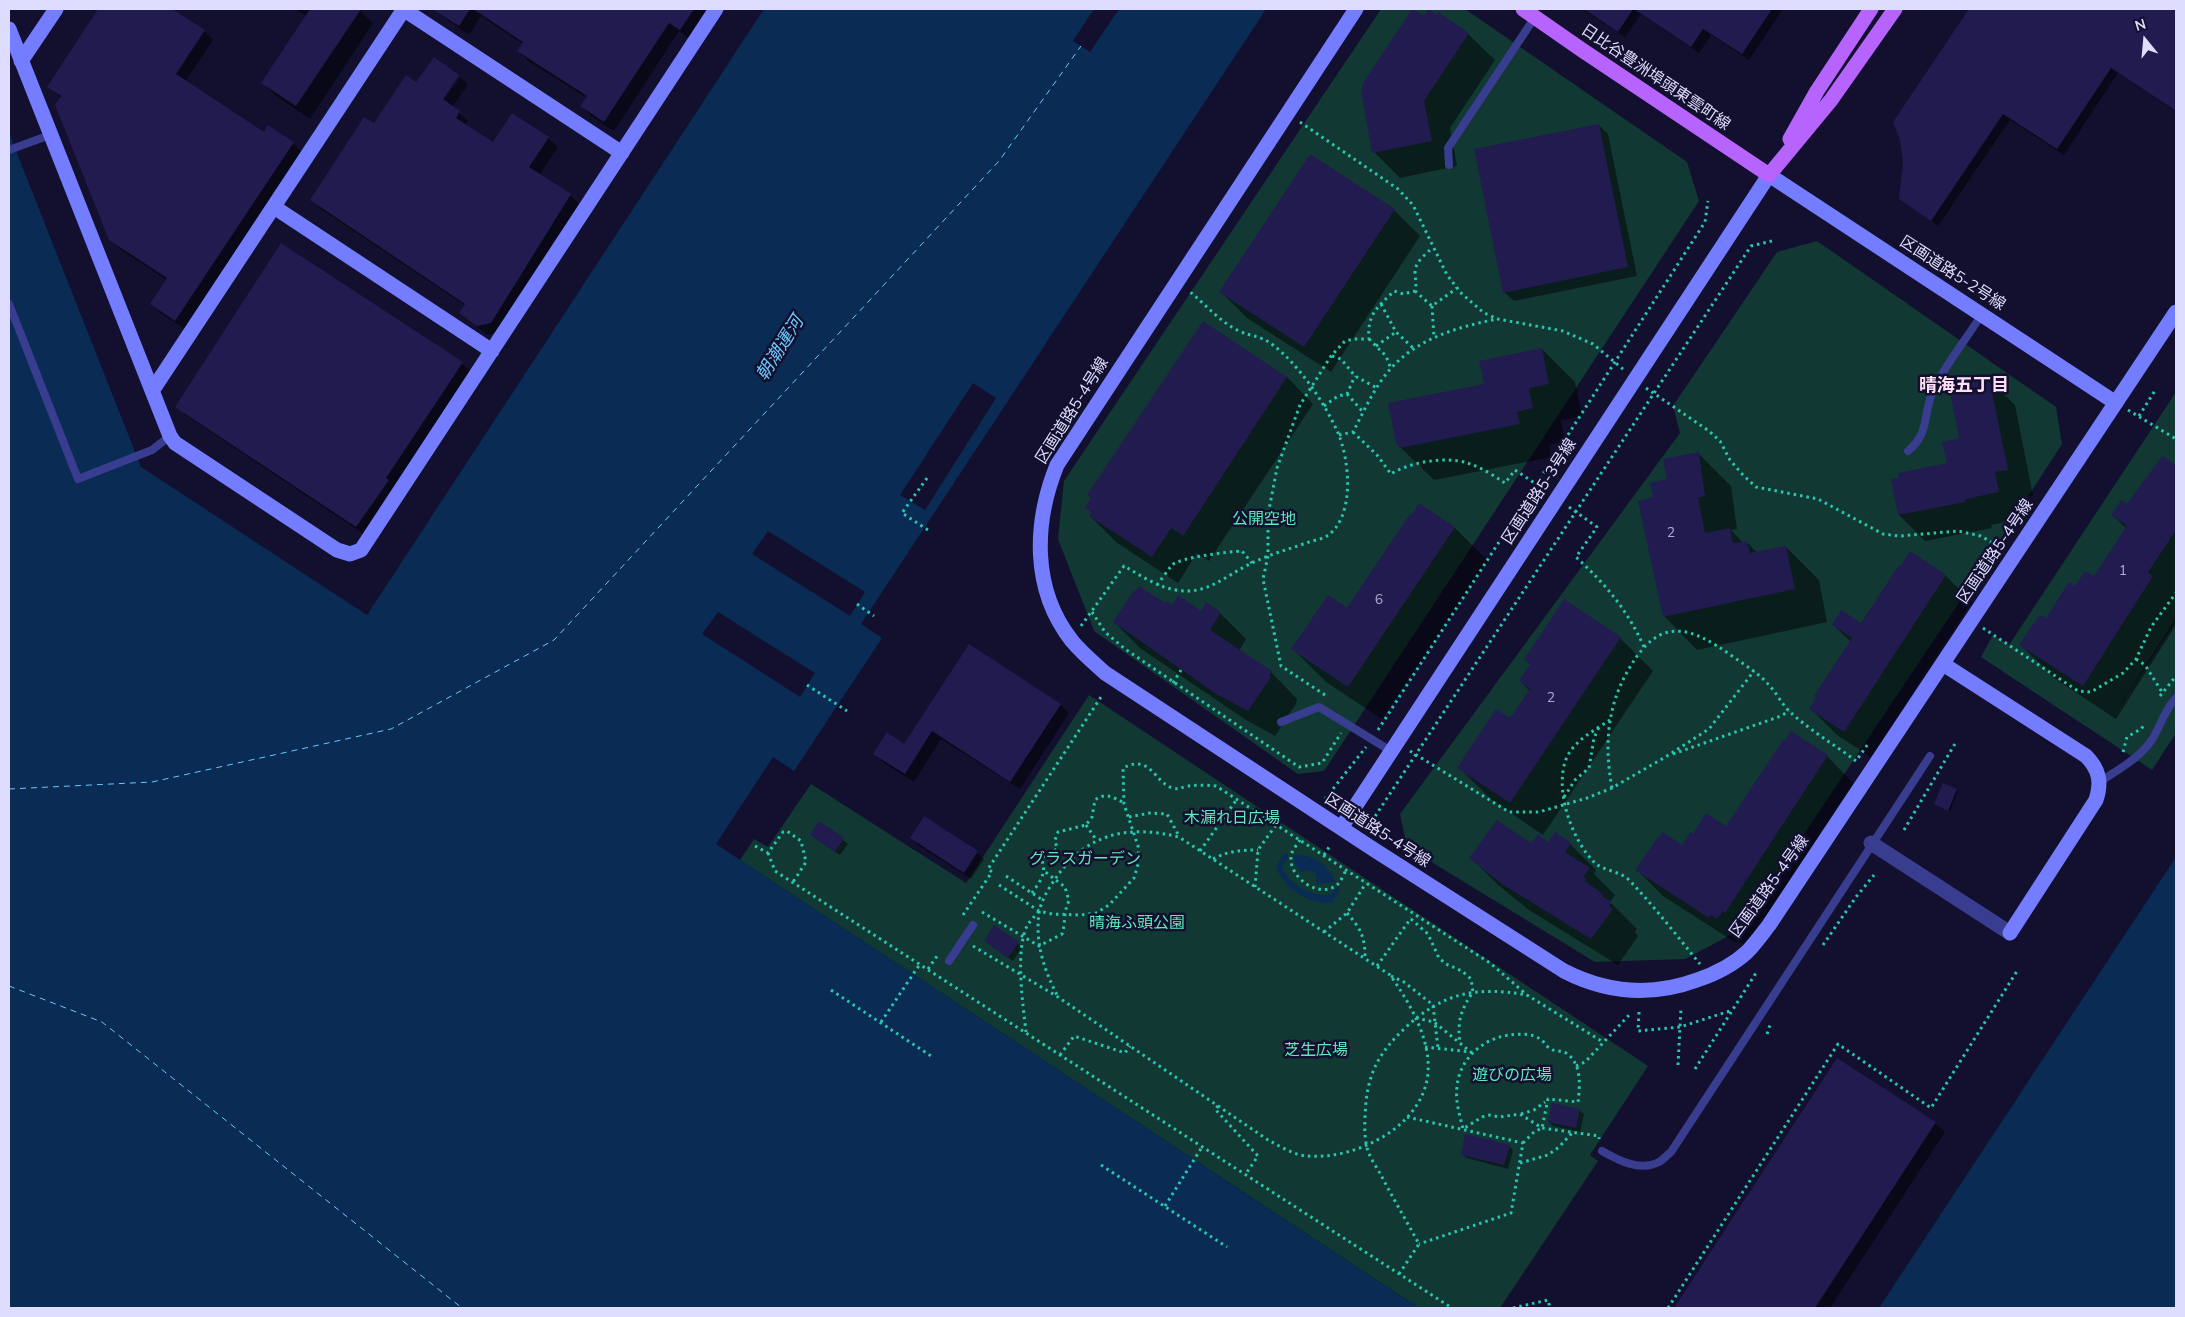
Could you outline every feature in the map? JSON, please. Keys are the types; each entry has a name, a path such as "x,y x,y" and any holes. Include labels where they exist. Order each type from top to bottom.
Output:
{"main road":[{"path":"1769,175 1817,91 1871,9"},
{"path":"1769,175 1831,100 1894,9"},
{"name":"日比谷豊洲埠頭東雲町線","path":"1529,13 1769,175"}],"street":[{"path":"22,61 56,9"},
{"path":"152,391 404,9 622,152"},
{"path":"9,28 170,436 175,442 338,550 345,553 356,553 361,550 716,9"},
{"name":"区画道路5-4号線","path":"1356,9 1057,465 1048,487 1042,511 1039,537 1044,580 1059,619 1071,640 1105,673 1341,828 1578,978 1612,989 1651,991 1674,988 1710,976 1746,952 1769,925 2176,312"},
{"name":"区画道路5-2号線","path":"1769,175 2116,403"},
{"name":"区画道路5-3号線","path":"1341,828 1769,175"},
{"path":"274,207 492,351"},
{"path":"1872,843 2010,933 2096,800 2100,782 2098,772 2086,756 1943,664"}],"lane":[{"path":"1449,165 1448,148 1529,13"},
{"path":"9,150 50,135"},
{"path":"9,304 78,478 152,450 170,436"},
{"path":"1908,451 1918,443 1925,427 1927,405 1934,388 1982,314"},
{"path":"2100,782 2140,754 2152,739 2176,698"},
{"path":"1281,722 1319,707 1347,724 1394,747"},
{"path":"1602,1151 1622,1163 1640,1166 1658,1163 1671,1152 1930,756"},
{"path":"949,961 973,925"}],"path":[{"path":"1375,735 1705,222 1708,200"},
{"path":"1364,832 1750,246 1772,241"},
{"path":"1415,291 1417,282 1415,270 1419,261 1432,248"},
{"path":"1071,640 1124,566 1158,585 1175,590 1193,591 1213,586 1252,563 1268,556 1326,537 1336,527 1343,513 1348,473 1339,435 1324,406 1311,387 1286,357 1273,345 1258,336 1240,332 1223,321 1177,280"},
{"path":"1432,306 1457,288"},
{"path":"1369,340 1368,324 1372,314 1394,290 1404,294 1415,291"},
{"path":"1415,291 1432,306 1434,337"},
{"path":"1381,304 1396,332 1413,348"},
{"path":"1353,432 1376,388 1391,369 1413,348 1434,337 1472,324 1498,318"},
{"path":"1376,346 1396,332"},
{"path":"1329,698 1281,666 1263,579 1268,556 1268,515 1277,468 1300,405 1331,356 1345,341 1354,339 1369,340 1386,356 1391,369"},
{"path":"1331,356 1341,359 1355,376 1376,388"},
{"path":"1324,406 1338,396 1346,394 1355,376"},
{"path":"2138,416 2156,389"},
{"path":"1346,394 1363,412"},
{"path":"2116,403 2176,439"},
{"path":"1353,432 1377,455 1391,474 1409,465 1427,462 1466,462 1506,483 1515,470 1597,527 1576,557 1600,579 1626,611 1644,647"},
{"path":"1339,435 1353,432"},
{"path":"927,478 902,513 931,532"},
{"path":"1158,585 1173,564 1195,556 1213,556 1242,551 1252,563"},
{"path":"1972,621 2078,690 2090,692 2123,673 2136,659 2151,627 2176,593"},
{"path":"857,604 874,616"},
{"path":"1092,612 1105,632 1124,649 1298,767 1322,763 1347,724"},
{"path":"1612,788 1607,762 1610,720 1615,697 1624,676 1644,647 1655,636 1665,632 1678,630 1688,632 1715,644 1754,671 1768,684 1789,711 1856,761 1871,739"},
{"path":"2136,659 2144,665 2162,692"},
{"path":"1173,683 1181,670"},
{"path":"1370,725 1394,747 1509,812 1539,812 1612,788 1709,729 1754,671"},
{"path":"2157,702 2162,692 2176,676"},
{"path":"808,685 847,711"},
{"path":"962,918 992,872 988,869 1103,694"},
{"path":"1667,756 1781,716 1789,711"},
{"path":"2121,755 2127,737 2141,729 2149,718"},
{"path":"1610,720 1576,745 1568,757 1562,784 1565,804 1572,828 1596,864 1627,878 1710,976"},
{"path":"1564,797 1575,780 1589,768 1594,738 1599,727"},
{"path":"1321,804 1372,740"},
{"path":"1904,830 1956,742"},
{"path":"999,886 1039,910 1064,916 1096,912 1109,905 1134,878 1139,861 1134,830 1124,804 1123,768 1129,764 1146,766 1170,788 1179,790 1188,786 1216,786 1490,963 1527,995 1603,1042"},
{"path":"1039,946 1062,934 1066,923 1064,916 1069,901 1065,887 1044,871 1041,863 1043,857 1057,848 1055,840 1058,832 1086,825 1092,817 1095,800 1100,796 1114,797 1124,804"},
{"path":"1200,851 1237,799"},
{"path":"1129,817 1150,813 1168,814 1179,837"},
{"path":"1086,825 1097,842"},
{"path":"1256,887 1258,850 1276,825"},
{"path":"1026,1033 1021,974 1024,936 1028,925 1039,910 1055,879 1065,866 1084,848 1107,836 1134,830 1159,832 1179,837 1390,975 1404,982 1433,1005 1438,1048"},
{"path":"768,853 784,832 787,831 801,841 806,862 793,882"},
{"path":"1300,840 1290,855 1291,867 1308,885 1316,888 1326,888 1338,884 1346,870"},
{"path":"1324,855 1331,844"},
{"path":"755,846 768,853 776,871 1452,1308"},
{"path":"1213,859 1225,853 1239,850 1258,850"},
{"path":"1032,892 1044,871"},
{"path":"1006,876 1044,901"},
{"path":"1324,932 1348,913 1366,883"},
{"path":"1039,910 1039,946 1046,974 1058,997"},
{"path":"982,912 1039,946"},
{"path":"1348,913 1358,925 1365,941 1365,958"},
{"path":"1377,966 1414,914"},
{"path":"1411,919 1428,934 1440,958 1446,964 1471,979 1472,992 1460,1014 1458,1029 1460,1043"},
{"path":"964,940 1058,997 1268,1140 1305,1156 1346,1153 1367,1146 1386,1135 1407,1117 1420,1099 1427,1080 1427,1058 1416,1018 1404,995 1390,975"},
{"path":"928,969 938,953"},
{"path":"881,1022 920,964"},
{"path":"1668,1308 1838,1044 1931,1108 2017,970"},
{"path":"1695,1069 1756,973"},
{"path":"831,990 931,1056"},
{"path":"1419,1244 1368,1151 1365,1113 1368,1087 1373,1068 1384,1049 1416,1018 1433,1005 1472,992 1500,991 1527,995"},
{"path":"1678,1066 1681,1008"},
{"path":"1638,1012 1638,1031 1680,1027 1732,1010"},
{"path":"1576,1066 1585,1062 1631,1012"},
{"path":"1416,1018 1434,1022 1472,1053"},
{"path":"1528,1035 1540,1039 1550,1049 1564,1051 1576,1066 1580,1084 1578,1102 1552,1098 1534,1110 1500,1117 1490,1115 1482,1117 1463,1129 1459,1113 1457,1086 1460,1074 1472,1053 1493,1038 1528,1035"},
{"path":"1060,1055 1074,1036 1125,1053 1130,1046"},
{"path":"1424,1047 1472,1053"},
{"path":"1542,1128 1546,1102"},
{"path":"1218,1106 1215,1109 1258,1156 1245,1175"},
{"path":"1520,1114 1542,1128 1599,1136"},
{"path":"1407,1117 1523,1143"},
{"path":"1399,1274 1419,1244 1511,1213 1523,1143 1534,1132 1542,1128"},
{"path":"1520,1163 1548,1154 1559,1147 1572,1132"},
{"path":"1165,1206 1202,1147"},
{"path":"1101,1166 1227,1247"},
{"path":"1513,1308 1548,1300 1550,1308"}],"green space":[{"name":"公開空地","path":"1381,9 1465,9 1687,162 1699,201 1324,771 1298,774 1094,631 1058,539 1064,481"},
{"path":"1817,241 2056,407 2062,444 1974,580 1740,930 1685,959 1595,962 1407,847 1400,814 1680,433 1673,406 1777,252"},
{"path":"2176,392 2176,618 2115,713 2176,621 2176,733 2152,770 1981,657 1993,635 2009,645"},
{"name":"晴海ふ頭公園","path":"1089,695 1648,1066 1590,1155 1598,1161 1500,1308 1419,1308 740,860 754,839 768,847 811,784 966,883"}],"water":[{"name":"朝潮運河","path":"764,9 1266,9 861,624 882,638 794,771 773,757 716,844 1419,1308 9,1308 9,133 141,467 367,615"},
{"path":"1288,853 1288,858 1282,867 1290,879 1301,888 1314,894 1329,895 1338,886 1339,891 1332,903 1323,903 1306,898 1298,894 1285,882 1276,867 1283,855"},
{"path":"1293,855 1307,856 1319,861 1336,882 1317,884 1316,874 1309,870 1301,872 1295,865"},
{"path":"2176,857 2176,1308 1879,1308"}],"pier":[{"path":"1094,9 1119,9 1090,52 1073,41"},
{"path":"973,383 996,398 925,510 900,495"},
{"path":"768,531 865,592 850,616 752,554"},
{"path":"718,612 815,673 800,697 702,634"}],"building":[{"path":"98,9 172,9 205,30 176,74 264,132 268,125 294,142 175,321 150,304 167,278 109,240 55,105 61,96 47,87"},
{"path":"310,9 361,9 296,106 261,83"},
{"path":"432,9 470,9 459,26"},
{"path":"473,9 694,9 680,30 669,23 604,122 580,106 587,96 517,51 523,42"},
{"path":"1412,9 1424,16 1428,9 1437,15 1438,12 1469,33 1424,101 1432,141 1372,153 1361,90 1365,80"},
{"path":"1584,9 1633,9 1618,32"},
{"path":"1634,9 1772,9 1742,54 1703,29 1691,47"},
{"path":"1969,9 2171,9 2176,12 2176,111 2111,68 2057,149 2003,114 1931,221 1899,199 1903,162 1900,140 1893,122"},
{"path":"434,57 459,75 443,99 460,111 456,118 493,142 512,113 549,137 529,167 571,194 491,323 477,326 459,313 465,304 310,200 364,117 374,123 406,75 416,82"},
{"path":"1599,124 1628,267 1503,293 1474,149"},
{"path":"1310,154 1395,209 1304,347 1219,292"},
{"path":"281,243 463,362 386,478 389,480 356,527 175,407"},
{"path":"1203,321 1287,377 1183,536 1171,528 1152,557 1089,516 1092,512 1085,508 1091,498 1087,495"},
{"path":"1542,348 1549,384 1529,388 1533,408 1517,412 1520,424 1400,448 1396,443 1388,403 1484,384 1479,361"},
{"path":"1984,374 1989,377 2008,470 1995,472 1999,492 1966,499 1966,502 1898,515 1891,479 1899,478 1898,473 1947,463 1942,442 1959,438 1948,382"},
{"path":"1699,452 1705,496 1698,498 1705,533 1730,528 1733,543 1747,541 1750,553 1786,546 1795,589 1663,617 1638,501 1653,497 1650,483 1667,479 1663,459"},
{"path":"2162,456 2176,465 2176,530 2148,572 2153,576 2083,686 2019,645 2041,615 2046,618 2069,582 2075,586 2085,571 2094,576 2127,526 2111,515 2121,500 2127,504"},
{"path":"1419,503 1455,527 1348,687 1291,649 1328,595 1347,608"},
{"path":"1910,551 1946,575 1844,732 1809,709 1816,698 1814,696 1852,638 1832,625 1841,610 1861,623"},
{"path":"1139,586 1165,603 1166,601 1172,605 1178,595 1201,611 1206,602 1221,612 1210,630 1272,671 1269,676 1271,677 1248,711 1218,695 1113,622 1134,590 1136,591"},
{"path":"1564,599 1621,637 1510,803 1457,768 1496,709 1510,718 1530,689 1519,681 1530,664 1524,660"},
{"path":"969,644 1061,704 1010,782 932,731 905,774 873,754 887,732 904,744"},
{"path":"1791,731 1828,755 1725,913 1723,911 1717,919 1711,915 1709,918 1635,870 1663,832 1682,845 1690,832 1693,834 1706,813 1726,826 1783,740 1785,741"},
{"path":"1943,783 1957,789 1948,811 1934,804"},
{"path":"924,816 978,851 964,873 910,838"},
{"path":"1497,820 1531,843 1538,834 1548,842 1555,832 1571,843 1565,852 1590,868 1583,877 1586,879 1585,881 1612,902 1609,906 1613,909 1591,939 1502,884 1469,858"},
{"path":"819,821 844,838 835,852 810,835"},
{"path":"994,925 1019,942 1008,958 984,941"},
{"path":"1837,1058 1936,1122 1815,1308 1674,1308"},
{"path":"1552,1103 1580,1109 1576,1128 1548,1122"},
{"path":"1465,1134 1510,1145 1504,1165 1461,1155"}],"ferry route":[{"path":"9,789 152,782 391,729 554,640 999,161 1081,46"},
{"path":"9,986 102,1022 462,1308"}],"district":[{"name":"晴海五丁目","path":"1964,387"}],"park label":[{"name":"木漏れ日広場","path":"1232,819"},
{"name":"グラスガーデン","path":"1085,860"},
{"name":"芝生広場","path":"1316,1051"},
{"name":"遊びの広場","path":"1512,1076"}]}
